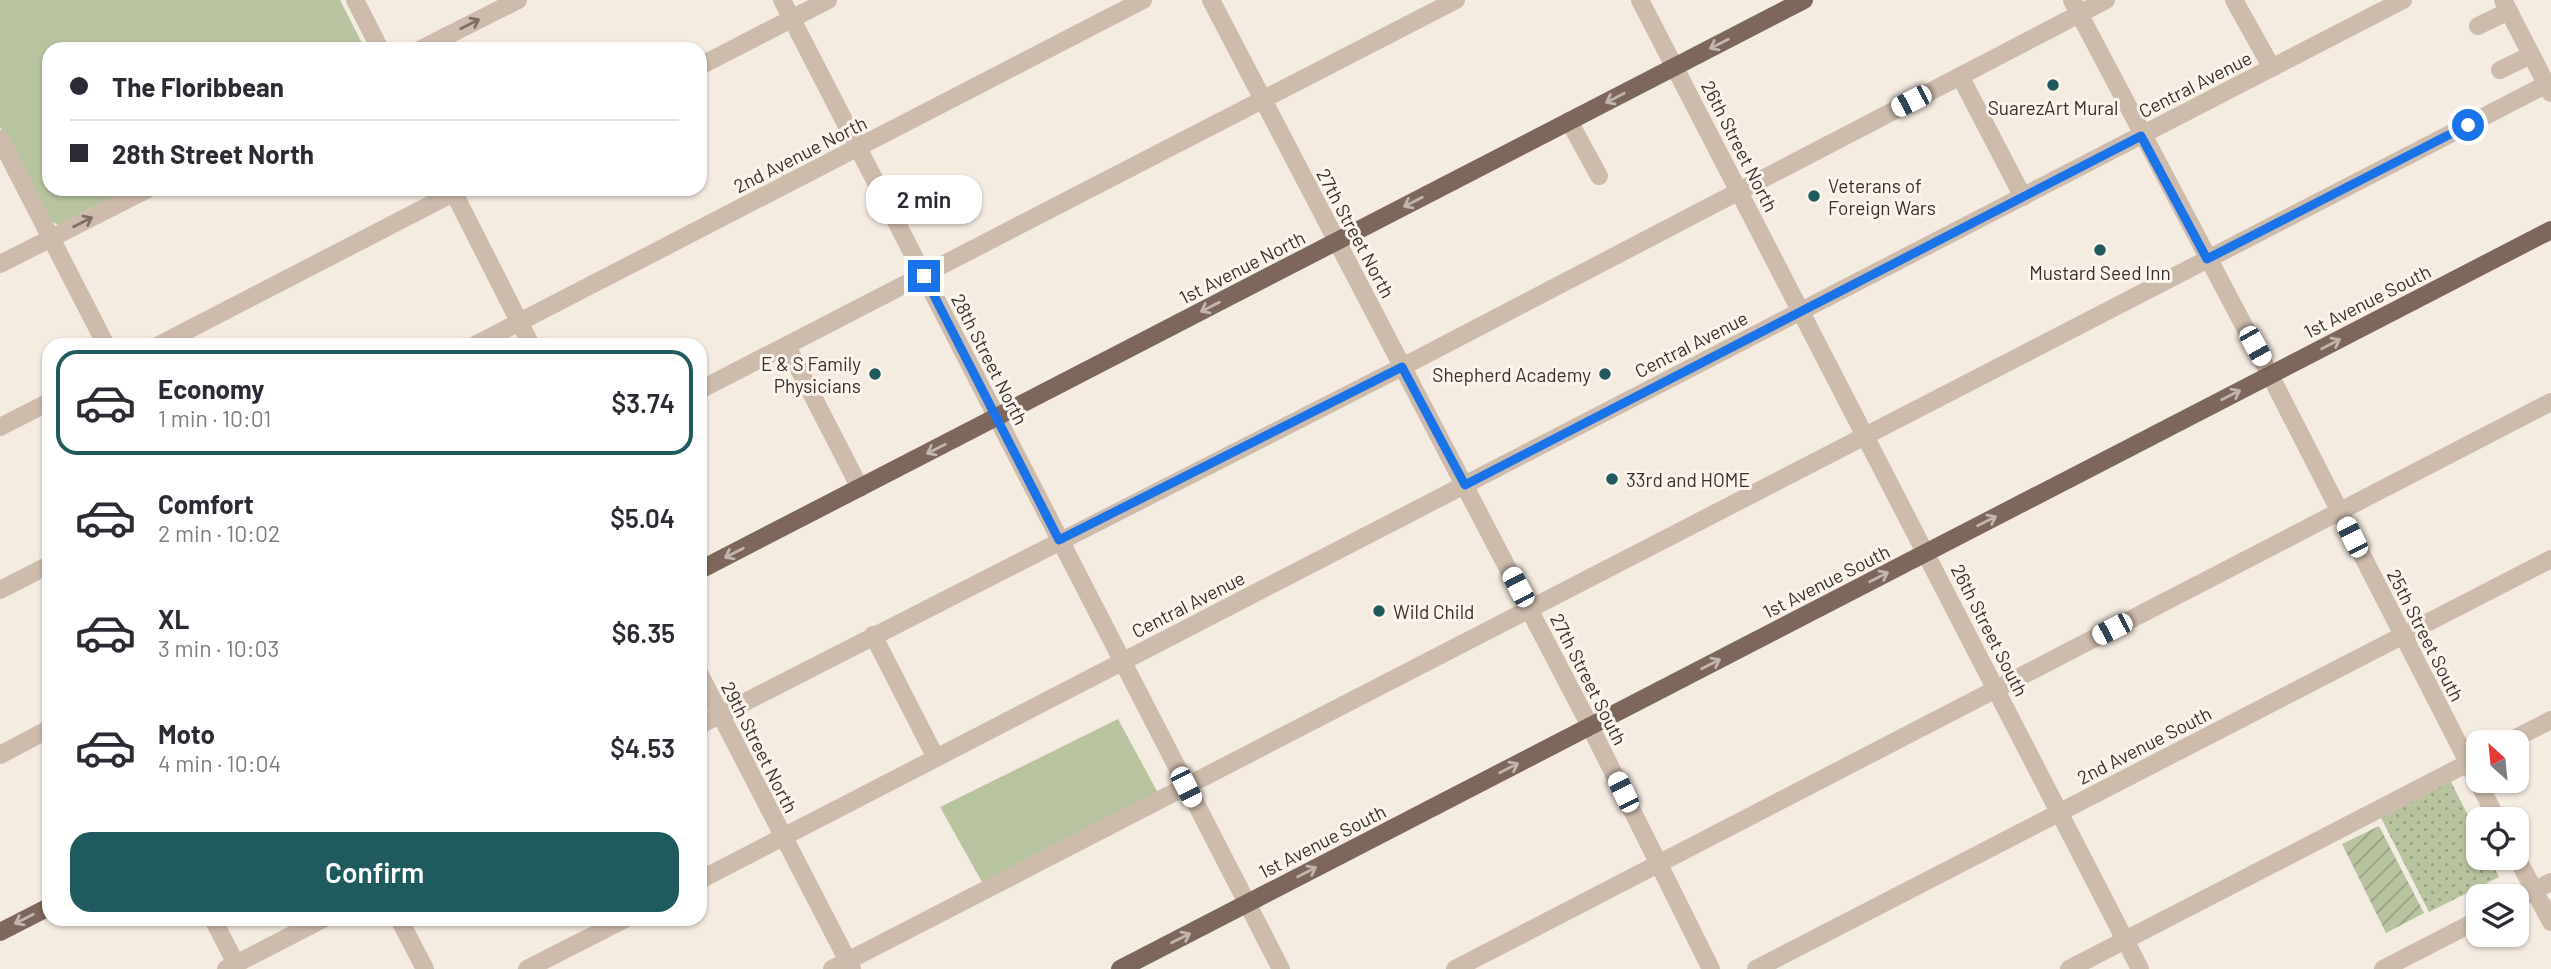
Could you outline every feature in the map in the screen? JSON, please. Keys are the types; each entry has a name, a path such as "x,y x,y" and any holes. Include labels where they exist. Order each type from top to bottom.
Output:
{"main road":[{"name":"1st Avenue North","path":"707,566 1804,0"},
{"name":"1st Avenue South","path":"1120,969 2551,230"},
{"path":"0,932 42,911"}],"street":[{"path":"355,0 376,42"},
{"path":"435,42 518,0"},
{"name":"28th Street North","path":"782,0 1281,969"},
{"path":"707,62 828,0"},
{"name":"2nd Avenue North","path":"489,338 1143,0"},
{"name":"27th Street North","path":"1211,0 1465,485"},
{"path":"707,386 1456,0"},
{"name":"26th Street North","path":"1640,0 1802,311"},
{"path":"707,721 1402,367 1960,76 2076,7 2106,0"},
{"path":"2234,0 2272,68"},
{"name":"Central Avenue","path":"707,876 2403,0"},
{"path":"844,966 1866,434 2549,87 2506,6 2478,26"},
{"name":"25th Street South","path":"2076,7 2141,136 2270,375 2402,635 2466,748"},
{"path":"2500,70 2531,55"},
{"path":"1960,76 2023,197"},
{"path":"1569,121 1599,176"},
{"path":"0,139 102,338"},
{"path":"0,264 134,196"},
{"path":"172,338 444,196"},
{"path":"458,196 528,338"},
{"name":"26th Street South","path":"1802,311 2140,969"},
{"path":"787,346 860,488"},
{"path":"1455,969 2551,402"},
{"path":"0,427 42,406"},
{"name":"27th Street South","path":"1465,485 1590,726 1711,969"},
{"name":"2nd Avenue South","path":"1756,969 2551,559"},
{"path":"0,590 42,569"},
{"path":"873,635 936,758"},
{"name":"29th Street North","path":"707,689 783,837 844,966"},
{"path":"2529,731 2551,720"},
{"path":"0,755 42,733"},
{"path":"2069,969 2466,764"},
{"path":"2524,870 2551,922"},
{"path":"2529,893 2551,882"},
{"path":"216,926 231,966 309,926"},
{"path":"402,926 425,969"},
{"path":"527,969 611,926"},
{"path":"2383,969 2466,926"}],"green space":[{"path":"0,0 340,0 361,42 42,42 42,196 114,196 58,225 47,218 0,127"},
{"path":"1118,719 1158,793 982,882 940,807"},
{"path":"2450,780 2466,811 2466,870 2495,870 2499,877 2485,884 2466,884 2466,894 2429,912 2380,816"},
{"path":"2379,826 2424,913 2386,933 2342,844"}],"place":[{"name":"SuarezArt Mural","path":"2053,85"},
{"name":"Veterans of Foreign Wars","path":"1814,196"},
{"name":"Mustard Seed Inn","path":"2100,250"},
{"name":"E & S Family Physicians","path":"875,374"},
{"name":"Shepherd Academy","path":"1605,374"},
{"name":"33rd and HOME","path":"1612,479"},
{"name":"Wild Child","path":"1379,611"}],"route":[{"path":"924,276 1059,540 1402,367 1465,485 2141,136 2207,259 2468,125"}]}
